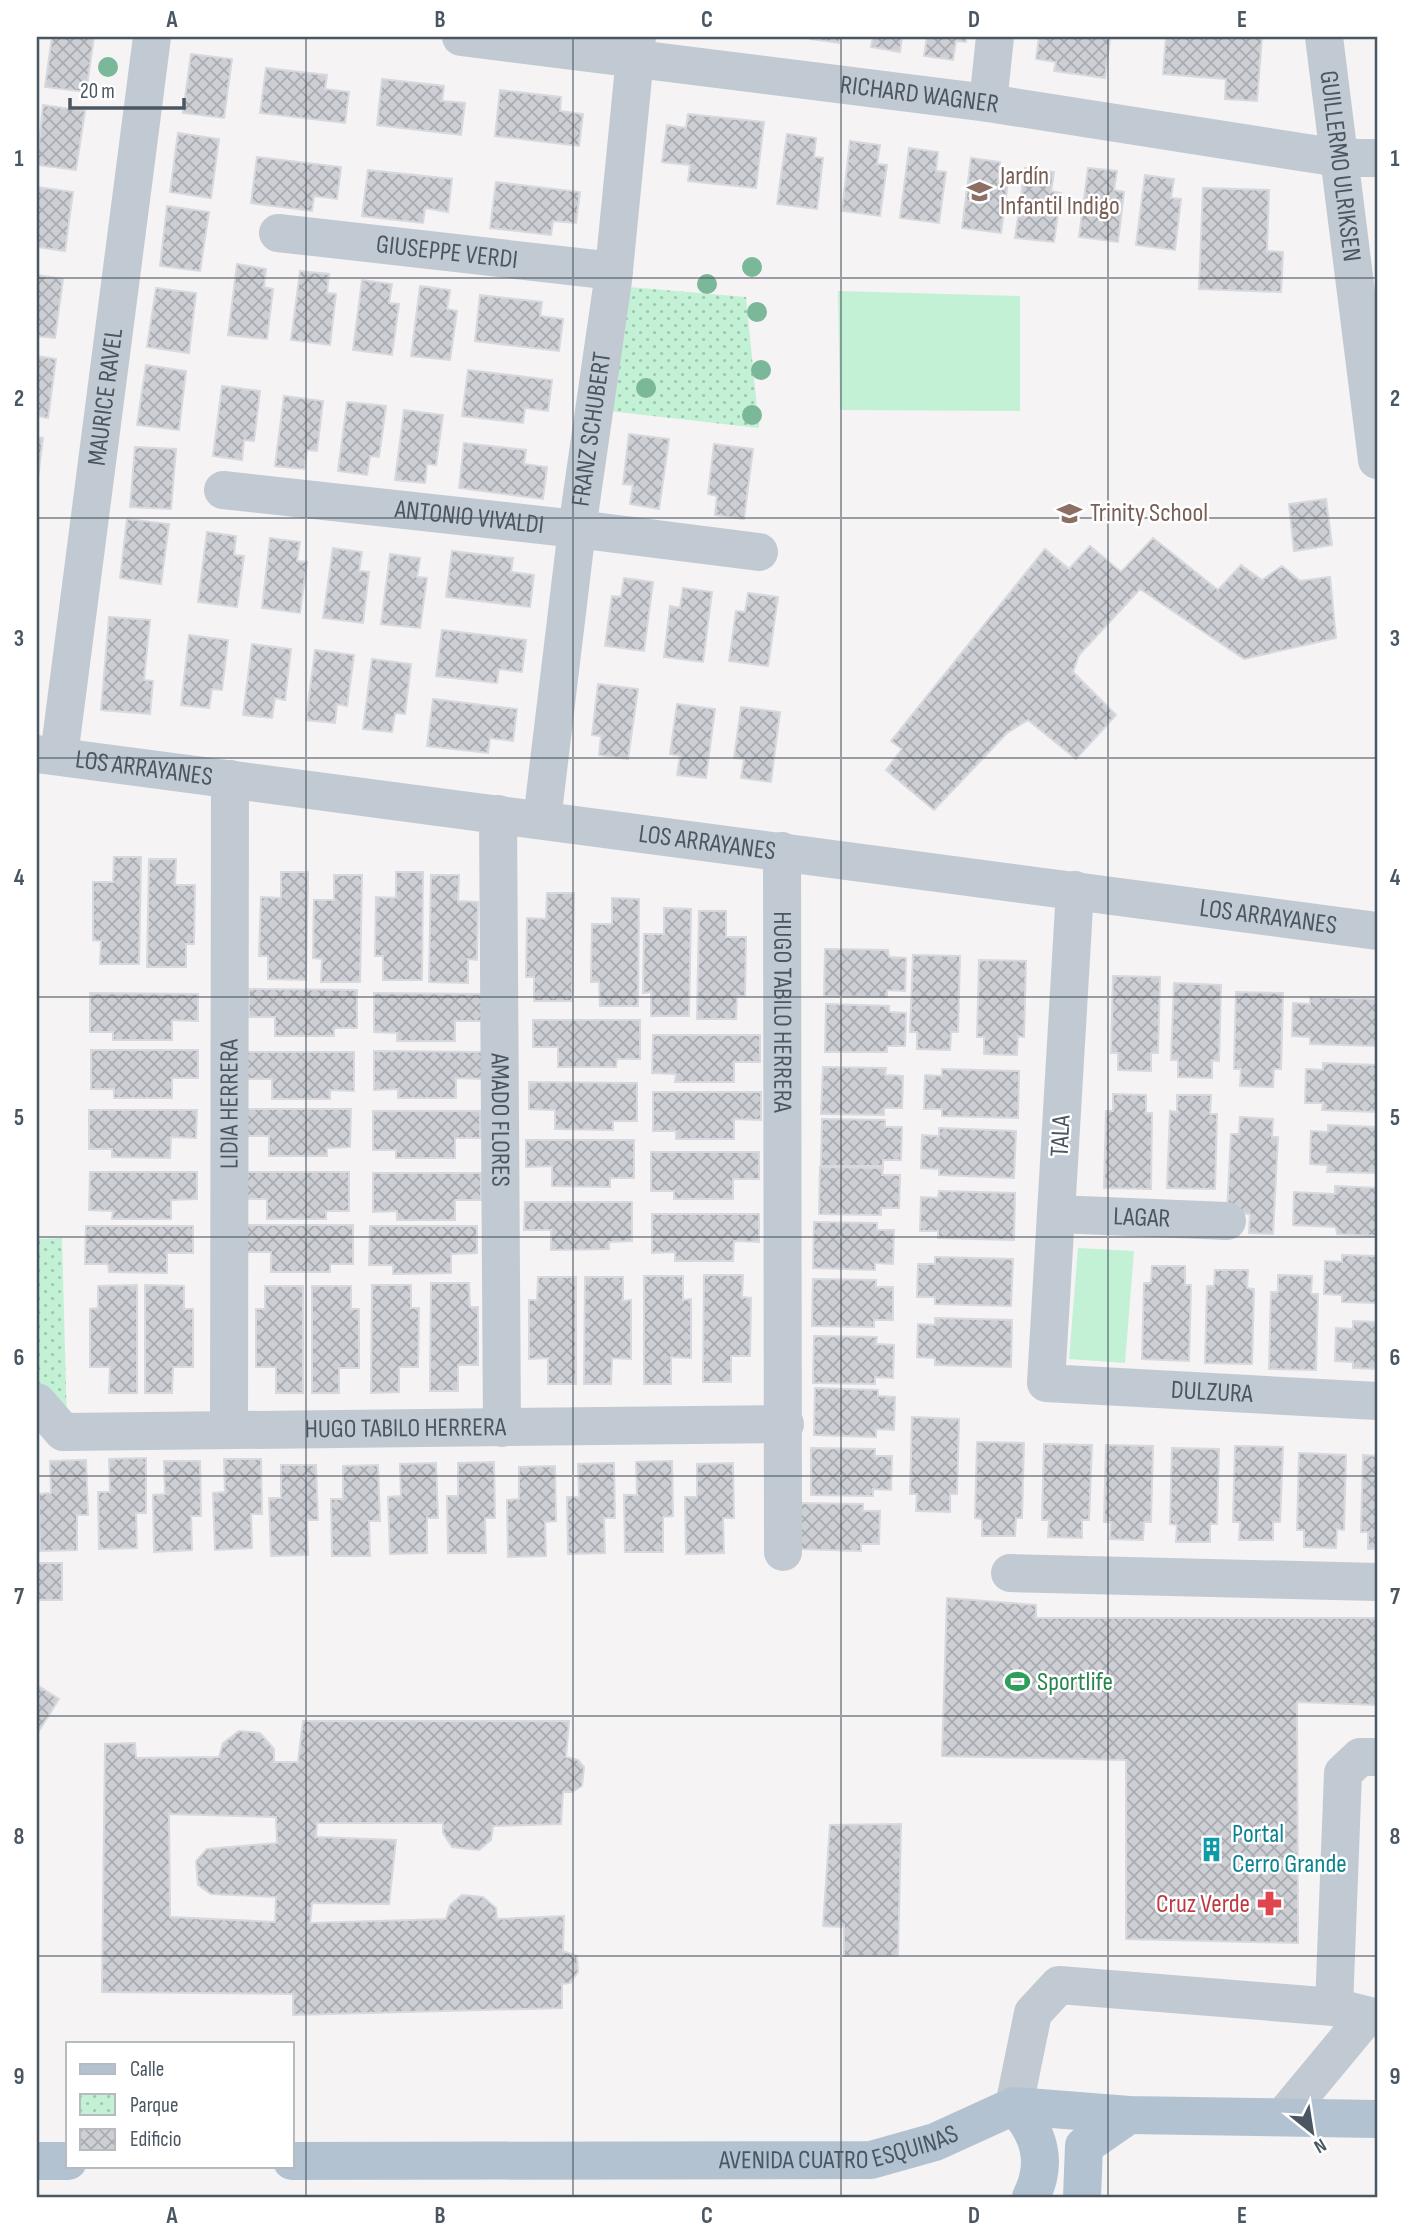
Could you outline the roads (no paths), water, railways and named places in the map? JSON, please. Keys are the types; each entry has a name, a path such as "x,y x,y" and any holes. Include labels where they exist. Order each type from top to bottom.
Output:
{"main road":[{"name":"AVENIDA CUATRO ESQUINAS","path":"294,2161 871,2160 935,2142 1014,2106 1129,2115 1377,2119"},
{"path":"1014,2106 1027,2119 1041,2152 1040,2171 1031,2197"},
{"path":"1082,2197 1084,2146 1129,2115"},
{"path":"37,2161 66,2161"}],"street":[{"name":"MAURICE RAVEL","path":"48,755 152,37"},
{"name":"RICHARD WAGNER","path":"461,37 635,47 1339,158 1377,158"},
{"path":"988,103 995,37"},
{"name":"GUILLERMO ULRIKSEN","path":"1324,37 1377,460"},
{"name":"FRANZ SCHUBERT","path":"542,820 577,528 614,271 635,47"},
{"name":"GIUSEPPE VERDI","path":"278,233 614,271"},
{"name":"ANTONIO VIVALDI","path":"223,490 577,528 759,552"},
{"name":"LOS ARRAYANES","path":"48,755 1377,931"},
{"name":"LIDIA HERRERA","path":"229,1430 230,779"},
{"name":"AMADO FLORES","path":"498,814 502,1428"},
{"name":"HUGO TABILO HERRERA","path":"782,851 785,1424 783,1552"},
{"name":"TALA","path":"1046,1383 1075,890"},
{"name":"LAGAR","path":"1056,1214 1227,1221"},
{"name":"DULZURA","path":"1046,1383 1377,1401"},
{"name":"HUGO TABILO HERRERA","path":"37,1402 63,1432 785,1424"},
{"path":"1010,1573 1377,1582"},
{"path":"1283,2117 1359,2014 1343,1773 1360,1757 1377,1757"},
{"path":"1014,2106 1033,2012 1059,1985 1359,2014"}],"place":[{"name":"Jardín Infantil Indigo","path":"980,191"},
{"name":"Trinity School","path":"1070,513"},
{"name":"Sportlife","path":"1017,1682"},
{"name":"Portal Cerro Grande","path":"1212,1849"},
{"name":"Cruz Verde","path":"1270,1904"}]}
